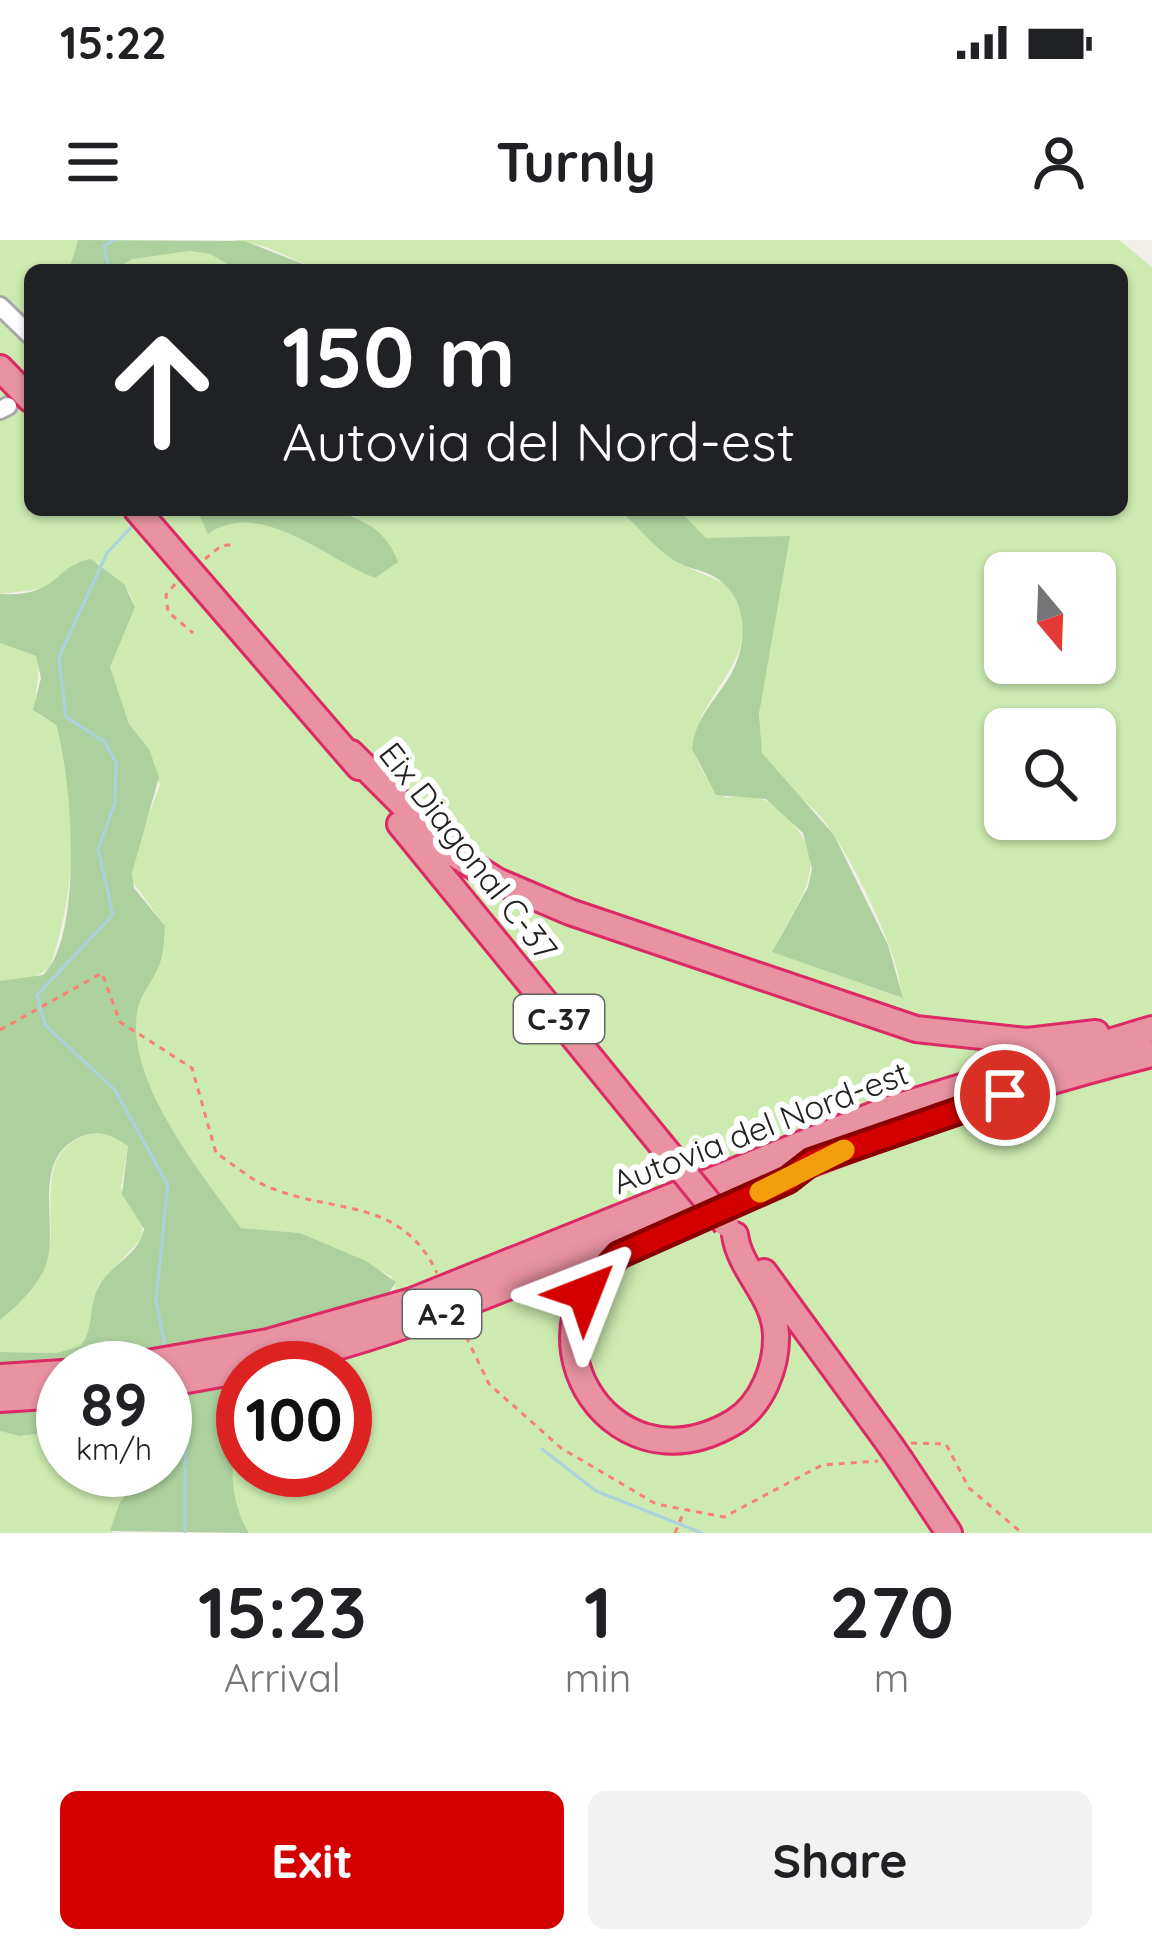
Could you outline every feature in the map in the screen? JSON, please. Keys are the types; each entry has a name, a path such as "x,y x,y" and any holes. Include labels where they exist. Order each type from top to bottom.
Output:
{"highway":[{"path":"0,368 13,405"},
{"name":"Eix Diagonal C-37","path":"142,516 350,753 386,806 820,1342 900,1450 949,1533"},
{"path":"350,753 448,850 497,881 570,912 916,1029 1027,1041 1152,1028"},
{"name":"Autovia del Nord-est","path":"192,1355 268,1342 412,1301 886,1110 1152,1028"},
{"name":"Autovia del Nord-est","path":"346,1341 443,1313 811,1162 974,1104 1152,1054"},
{"path":"730,1230 737,1252 765,1297 776,1330 765,1386 742,1417 703,1437 660,1440 624,1429 595,1403 578,1370 573,1329 592,1280 631,1248 788,1180 811,1162"},
{"path":"0,1377 36,1375"},
{"path":"0,1399 36,1397"}],"street":[{"path":"0,306 24,328"}],"path":[{"path":"205,559 221,546 236,544"},
{"path":"176,583 166,595 168,611 193,633"},
{"path":"0,1030 102,973 120,1022 192,1067 216,1153 269,1188 381,1214 427,1252 437,1274"},
{"path":"900,1450 917,1440 946,1444 969,1488 1022,1533"},
{"path":"675,1533 684,1509"}],"green space":[{"path":"0,240 78,240 71,264 24,264 24,516 200,516 209,533 229,524 250,523 294,535 375,578 369,524 352,516 626,516 678,563 726,584 742,615 741,643 701,717 695,742 701,769 726,798 752,796 772,804 801,835 809,852 807,884 773,952 902,998 883,930 844,851 819,815 781,780 763,755 759,738 762,682 790,537 706,538 685,516 1128,516 1128,264 305,264 266,247 233,240 1119,240 1152,267 1152,1533 249,1533 235,1497 372,1497 372,1341 327,1341 395,1289 391,1276 300,1233 241,1228 155,1098 137,1041 137,1014 157,967 165,926 132,881 133,856 160,785 149,749 129,724 109,667 135,606 129,592 97,562 76,562 49,588 0,594"},
{"path":"78,240 244,241 303,264 228,264 210,254 190,251 124,264 71,264"},
{"path":"190,251 210,254 228,264 124,264"},
{"path":"200,516 348,516 384,538 398,562 375,578 271,527 228,525 208,534"},
{"path":"625,516 685,516 706,538 790,536 759,714 762,753 834,835 888,945 903,998 772,952 808,887 812,869 803,833 766,799 716,795 692,749 698,725 735,666 743,627 737,603 722,582 668,556"},
{"path":"91,559 124,584 135,607 110,667 129,724 149,749 159,777 132,873 134,888 165,926 160,963 137,1014 137,1041 155,1098 189,1156 241,1228 300,1233 366,1261 396,1282 388,1294 296,1341 216,1341 216,1497 235,1497 249,1533 110,1531 124,1497 192,1497 192,1341 83,1341 102,1281 136,1247 144,1229 122,1194 128,1146 103,1134 90,1134 63,1150 50,1178 47,1262 28,1294 0,1320 0,981 43,975 56,955 65,927 71,854 56,725 33,710 41,678 36,656 0,643 0,594 34,591"},
{"path":"0,643 36,656 36,707 38,714 56,725 69,785 72,848 65,911 49,969 28,980 0,981"},
{"path":"94,1133 112,1135 128,1146 121,1188 141,1218 143,1237 98,1285 91,1327 83,1341 36,1341 36,1353 0,1352 0,1320 28,1294 47,1262 54,1168 74,1141"},
{"path":"0,1352 36,1353 36,1434 0,1431"},
{"path":"0,1431 36,1434 36,1497 124,1497 112,1533 0,1533"}],"waterway":[{"path":"108,264 104,246 115,240"},
{"path":"135,523 107,553 59,657 66,717 105,742 116,763 115,803 98,849 113,915 37,995 45,1025 115,1090 168,1185 156,1300 164,1341"},
{"path":"542,1449 596,1491 702,1533"},
{"path":"185,1497 185,1533"}],"slow traffic":[{"path":"760,1192 788,1180 811,1162 844,1150"}],"route":[{"path":"585,1293 619,1255 788,1180 811,1162 1005,1095"}]}
